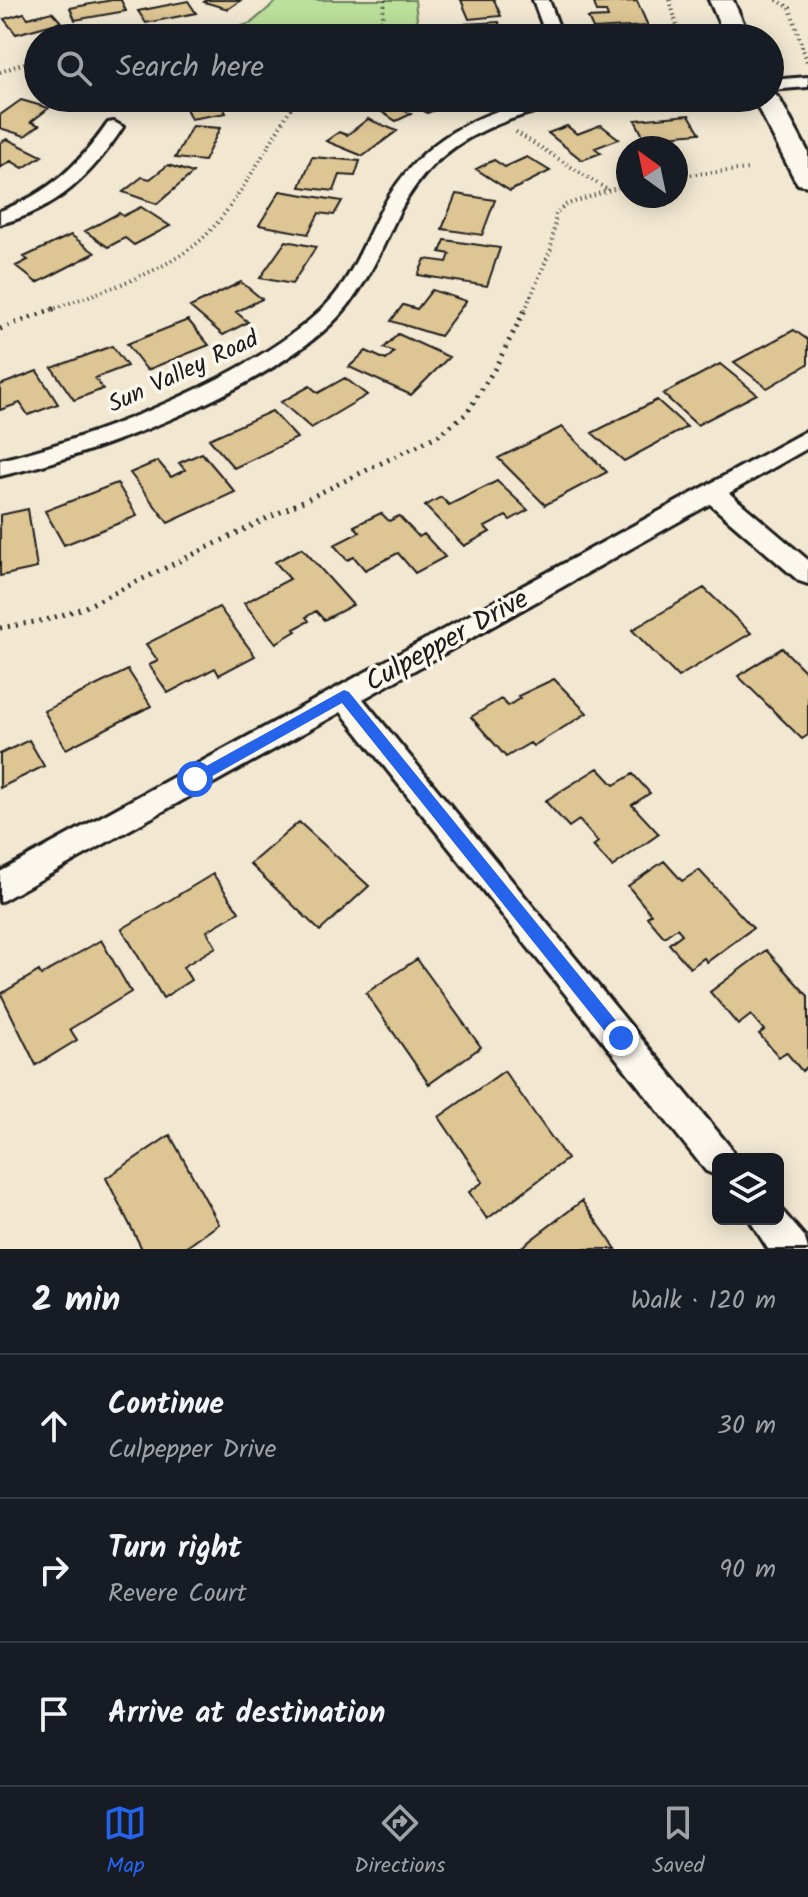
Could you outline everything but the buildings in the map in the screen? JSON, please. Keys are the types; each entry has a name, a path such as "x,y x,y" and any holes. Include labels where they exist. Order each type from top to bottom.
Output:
{"main road":[{"path":"721,0 732,24"},
{"path":"773,112 808,178"}],"street":[{"path":"541,0 550,24"},
{"path":"784,84 808,82"},
{"name":"Sun Valley Road","path":"0,468 73,449 111,434 236,379 286,350 324,319 355,284 415,171 451,141 509,112"},
{"path":"0,218 40,201 73,180 90,165 114,127"},
{"name":"Culpepper Drive","path":"0,888 808,438"},
{"path":"712,492 808,574"},
{"path":"344,696 713,1153"},
{"path":"772,1225 791,1249"}],"path":[{"path":"378,24 382,20 385,0"},
{"path":"670,0 676,24"},
{"path":"777,0 790,8 808,65"},
{"path":"0,72 24,63"},
{"path":"0,329 149,272 192,248 218,223 288,112"},
{"path":"478,112 525,137 606,190"},
{"path":"688,175 748,169"},
{"path":"0,628 46,620 83,608 439,435 457,423 495,368 531,298 551,249 556,213 565,205 616,187"}],"green space":[{"path":"278,0 415,0 418,24 248,24"}],"route":[{"path":"195,779 344,696 621,1038"}]}
